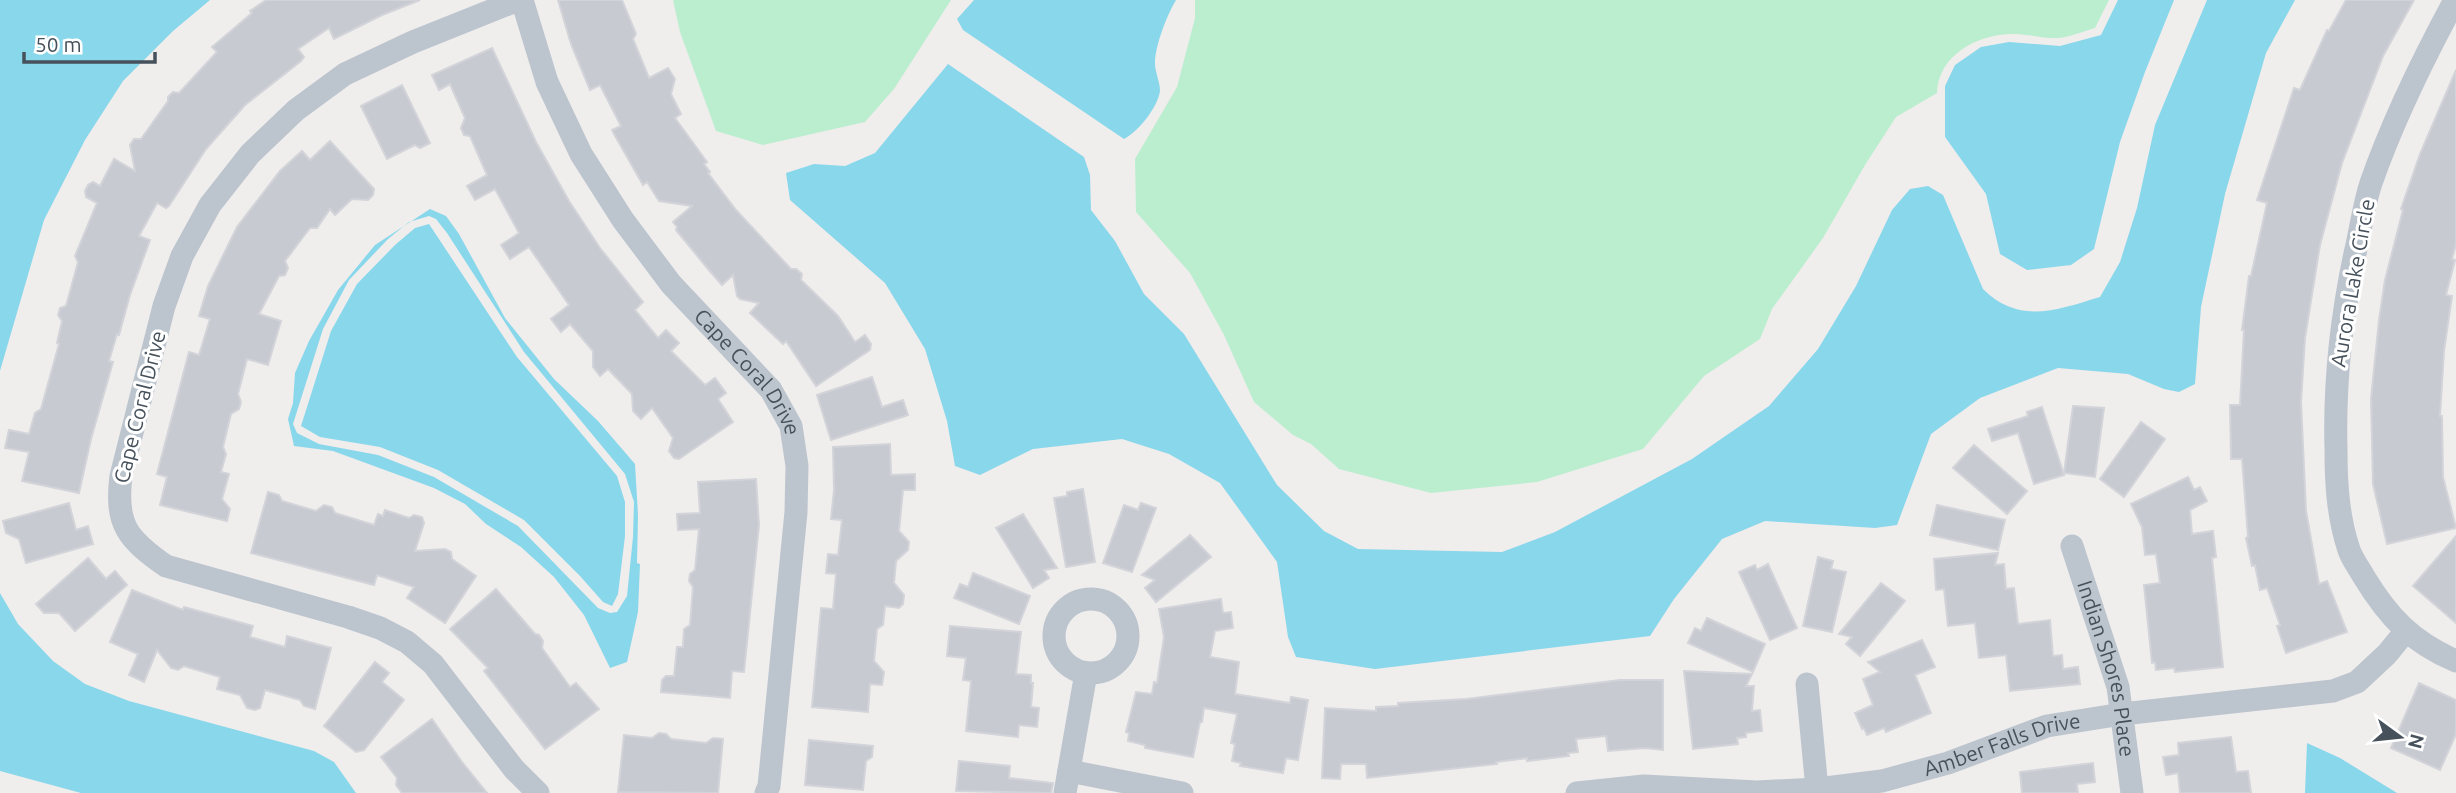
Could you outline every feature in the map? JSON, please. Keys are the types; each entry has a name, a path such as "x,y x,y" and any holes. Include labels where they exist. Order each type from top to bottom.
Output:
{"street":[{"name":"Cape Coral Drive","path":"538,793 514,769 433,664 407,642 380,628 348,617 166,566 142,549 125,526 118,502 121,476 164,306 182,256 210,205 250,154 296,110 345,74 413,42 520,0 547,82 581,153 623,220 671,284 771,390 791,426 797,466 796,512 769,786 766,793"},
{"name":"Aurora Lake Circle","path":"2455,0 2408,92 2370,186 2352,265 2335,379 2336,487 2349,553 2376,596 2405,632 2456,662"},
{"name":"Indian Shores Place","path":"2071,546 2118,687 2132,793"},
{"name":"Amber Falls Drive","path":"1577,793 1644,786 1757,792 1817,789 1882,781 1948,764 2047,726 2122,714 2333,691 2357,682 2405,632"},
{"path":"1086,673 1067,782 1182,793"},
{"path":"1807,684 1817,789"}],"green space":[{"path":"673,0 951,0 894,89 865,122 763,145 716,131 680,32"},
{"path":"1195,0 2109,0 2095,28 2058,38 1997,35 1972,43 1952,58 1944,68 1937,93 1896,117 1823,238 1772,309 1760,339 1704,376 1643,449 1537,482 1431,493 1339,469 1311,444 1293,435 1254,402 1224,335 1190,273 1136,212 1135,159 1177,87 1195,18"}],"water":[{"path":"0,0 210,0 173,31 123,81 85,140 44,220 0,371"},
{"path":"974,0 1176,0 1165,22 1157,48 1155,67 1160,91 1147,118 1124,139 963,30 957,19"},
{"path":"2118,0 2174,0 2120,142 2094,249 2071,265 2027,270 2000,254 1986,194 1945,137 1945,86 1955,65 1981,47 2009,42 2060,46 2101,35"},
{"path":"2207,0 2295,0 2266,53 2225,194 2201,307 2195,384 2179,392 2164,389 2128,374 2058,368 1980,398 1931,434 1897,525 1875,528 1765,521 1722,539 1674,599 1650,636 1375,669 1296,657 1288,637 1277,562 1220,483 1169,454 1122,439 1033,449 980,475 955,466 947,421 925,349 885,283 790,200 786,173 814,164 845,166 875,153 948,64 1084,157 1090,175 1091,210 1115,241 1144,294 1184,334 1277,485 1324,531 1358,549 1502,552 1555,532 1692,459 1769,406 1818,349 1856,286 1892,210 1910,189 1928,186 1943,195 1983,289 1997,300 2025,311 2039,311 2054,310 2100,297 2120,262 2137,208 2155,125"},
{"path":"430,209 446,216 459,234 505,318 554,379 598,421 635,464 637,563 640,564 638,612 627,662 610,668 584,615 554,577 521,547 486,524 465,504 434,488 333,451 294,446 288,419 293,403 295,373 309,341 338,290 375,245 404,226 349,280 323,329 293,424 297,433 319,444 378,455 434,477 518,526 598,608 610,613 617,612 627,596 634,502 625,474 524,352 436,219 429,216 411,221"},
{"path":"429,224 517,357 617,476 625,502 625,536 618,594 612,606 603,602 524,520 438,470 380,447 320,437 301,426 331,331 357,284 415,228"},
{"path":"0,593 18,624 53,661 85,684 129,701 314,751 334,762 356,793 81,793 0,771"},
{"path":"2307,743 2340,758 2397,793 2305,793"}],"building":[{"path":"266,0 420,0 334,39 329,28 298,49 304,57 301,61 245,105 206,149 169,206 166,208 157,203 139,236 150,240 109,361 113,362 79,493 22,481 29,452 5,448 9,430 29,434 35,413 41,409 59,344 57,343 62,321 58,315 60,308 66,306 78,262 75,256 97,203 86,197 88,185 93,182 100,186 114,159 135,171 130,145 134,139 141,139 168,101 168,97 173,92 179,93 217,52 212,47 252,13 250,11"},
{"path":"558,0 622,0 636,34 633,39 649,78 668,68 675,79 671,94 681,114 675,118 707,162 704,164 710,172 708,173 736,210 791,269 802,274 801,280 838,316 855,342 865,335 871,344 870,350 816,386 786,341 783,344 750,313 759,303 737,296 733,275 722,285 676,230 673,222 692,206 659,201 647,182 643,185 612,130 621,126 600,85 590,90 571,44"},
{"path":"2346,0 2414,0 2383,56 2342,163 2320,245 2305,338 2301,402 2306,511 2319,584 2327,581 2347,632 2286,653 2267,588 2260,590 2255,565 2252,566 2246,538 2242,459 2231,459 2230,405 2240,405 2242,330 2249,276 2267,203 2257,200 2294,88 2300,90 2327,30 2329,31"},
{"path":"492,48 536,142 569,201 600,248 643,302 635,310 658,338 666,330 679,343 671,351 705,385 715,378 726,393 718,399 733,422 679,459 674,458 669,451 673,438 652,408 641,419 633,411 632,394 608,369 600,376 593,367 593,351 570,324 561,332 551,319 569,305 529,247 510,259 501,245 519,233 495,189 475,200 467,186 487,175 470,136 464,135 461,128 465,118 450,84 439,90 432,75"},
{"path":"2456,70 2456,244 2446,295 2452,296 2444,351 2440,416 2443,477 2456,528 2387,544 2373,484 2371,399 2379,320 2385,280 2403,210 2401,209 2420,154"},
{"path":"402,85 430,143 420,148 415,145 387,159 361,106"},
{"path":"330,141 374,189 373,195 368,200 352,199 335,215 330,209 317,228 310,228 285,261 288,268 285,275 279,276 259,314 281,321 268,365 247,359 238,394 241,402 239,409 231,414 223,447 226,454 221,472 229,474 222,499 230,509 227,521 160,505 167,477 157,474 189,352 199,355 210,319 199,316 208,286 237,227 280,171 302,151 310,160"},
{"path":"872,377 882,407 903,400 908,415 831,440 817,395"},
{"path":"2073,406 2104,408 2095,477 2064,473"},
{"path":"2042,407 2064,475 2034,484 2018,433 1992,441 1988,429 2028,416 2027,412"},
{"path":"2141,422 2165,439 2124,497 2100,479"},
{"path":"890,444 891,475 915,474 915,490 903,490 899,531 909,542 908,550 896,561 894,583 904,595 903,604 899,608 885,606 883,625 877,629 874,661 884,672 882,685 870,684 868,712 812,707 821,608 833,609 836,574 826,573 828,554 838,555 842,520 831,519 834,490 833,447"},
{"path":"1974,445 2027,491 2007,514 1953,468"},
{"path":"2188,477 2194,490 2200,487 2207,501 2190,510 2192,534 2213,531 2216,557 2212,558 2223,667 2175,672 2174,668 2156,670 2155,662 2152,663 2144,585 2160,583 2156,554 2145,555 2142,527 2131,504"},
{"path":"756,479 759,525 744,672 732,671 730,698 661,692 662,680 666,676 674,676 677,647 683,647 684,629 690,625 693,587 689,581 690,574 695,570 699,529 678,530 677,514 700,513 698,482"},
{"path":"1083,489 1095,562 1066,567 1054,498"},
{"path":"268,492 279,495 282,501 316,511 324,505 332,507 335,513 374,525 378,514 383,516 385,510 409,518 414,515 422,517 424,523 415,551 445,549 451,552 452,559 476,576 445,623 407,598 414,587 377,575 374,585 251,553"},
{"path":"69,503 76,530 88,526 93,544 26,563 19,539 6,533 3,521"},
{"path":"1141,503 1156,508 1132,572 1103,563 1124,505 1138,510"},
{"path":"1937,505 2005,520 1998,550 1930,535"},
{"path":"1023,514 1057,568 1044,570 1049,578 1033,588 996,528"},
{"path":"1190,535 1211,557 1156,602 1145,588 1155,580 1142,575"},
{"path":"2456,536 2456,623 2413,586"},
{"path":"1998,553 1995,565 2004,564 2006,589 2014,588 2018,624 2050,620 2053,656 2062,655 2063,669 2078,667 2080,684 2010,691 2006,655 1979,658 1975,623 1948,626 1944,589 1936,590 1934,559"},
{"path":"1818,557 1833,561 1831,569 1846,572 1832,632 1803,626"},
{"path":"88,558 106,579 115,571 127,585 75,631 59,613 44,613 36,604"},
{"path":"1768,564 1797,628 1770,640 1739,572 1755,565 1757,570"},
{"path":"973,573 1030,596 1019,624 954,598 960,584 968,587"},
{"path":"1881,583 1905,601 1860,656 1846,644 1852,637 1839,634"},
{"path":"496,589 535,634 539,635 543,641 542,648 570,687 576,683 599,709 545,749 484,671 488,668 450,629"},
{"path":"132,590 183,610 184,607 253,626 250,637 285,647 287,636 331,648 315,709 304,706 300,700 265,690 260,708 247,708 240,695 217,689 220,677 184,666 178,670 171,668 157,650 144,682 129,675 138,654 110,642"},
{"path":"1221,599 1223,613 1231,612 1233,628 1215,631 1210,657 1239,662 1235,694 1290,703 1291,697 1308,700 1298,760 1286,758 1283,773 1240,766 1241,763 1232,761 1235,744 1231,743 1237,714 1204,708 1193,757 1145,748 1145,745 1128,741 1129,733 1126,732 1136,692 1152,694 1154,682 1157,683 1164,637 1159,609"},
{"path":"1707,618 1765,644 1753,672 1688,643 1695,628 1701,631"},
{"path":"950,626 1021,632 1016,674 1031,675 1031,707 1039,708 1037,727 1019,725 1018,737 966,731 971,681 963,680 966,658 947,656"},
{"path":"1922,640 1935,667 1915,675 1931,713 1886,732 1884,728 1867,735 1855,713 1873,705 1863,679 1880,672 1868,662"},
{"path":"375,662 389,673 382,682 404,700 364,750 356,752 324,726"},
{"path":"1684,671 1752,674 1746,686 1754,686 1752,711 1760,710 1762,731 1746,733 1746,737 1737,738 1738,744 1693,749"},
{"path":"1620,680 1663,680 1663,750 1645,748 1608,751 1606,736 1576,739 1578,752 1568,753 1569,756 1527,761 1527,758 1496,762 1497,764 1367,778 1366,764 1341,764 1340,779 1322,778 1325,708 1376,711 1376,707 1398,706 1398,703 1466,699"},
{"path":"2419,683 2456,700 2456,734 2440,770 2391,748"},
{"path":"432,719 487,793 402,793 396,785 397,778 381,757"},
{"path":"659,733 666,734 671,739 706,743 713,738 723,739 718,793 618,792 624,735 652,738"},
{"path":"2231,737 2236,772 2248,771 2251,793 2180,793 2178,773 2166,775 2163,757 2179,755 2178,743"},
{"path":"809,740 873,746 872,757 866,761 863,790 805,785"},
{"path":"959,761 1010,766 1009,778 1053,783 1051,793 956,791"},
{"path":"2093,763 2095,782 2077,784 2078,793 2022,793 2020,772"}]}
